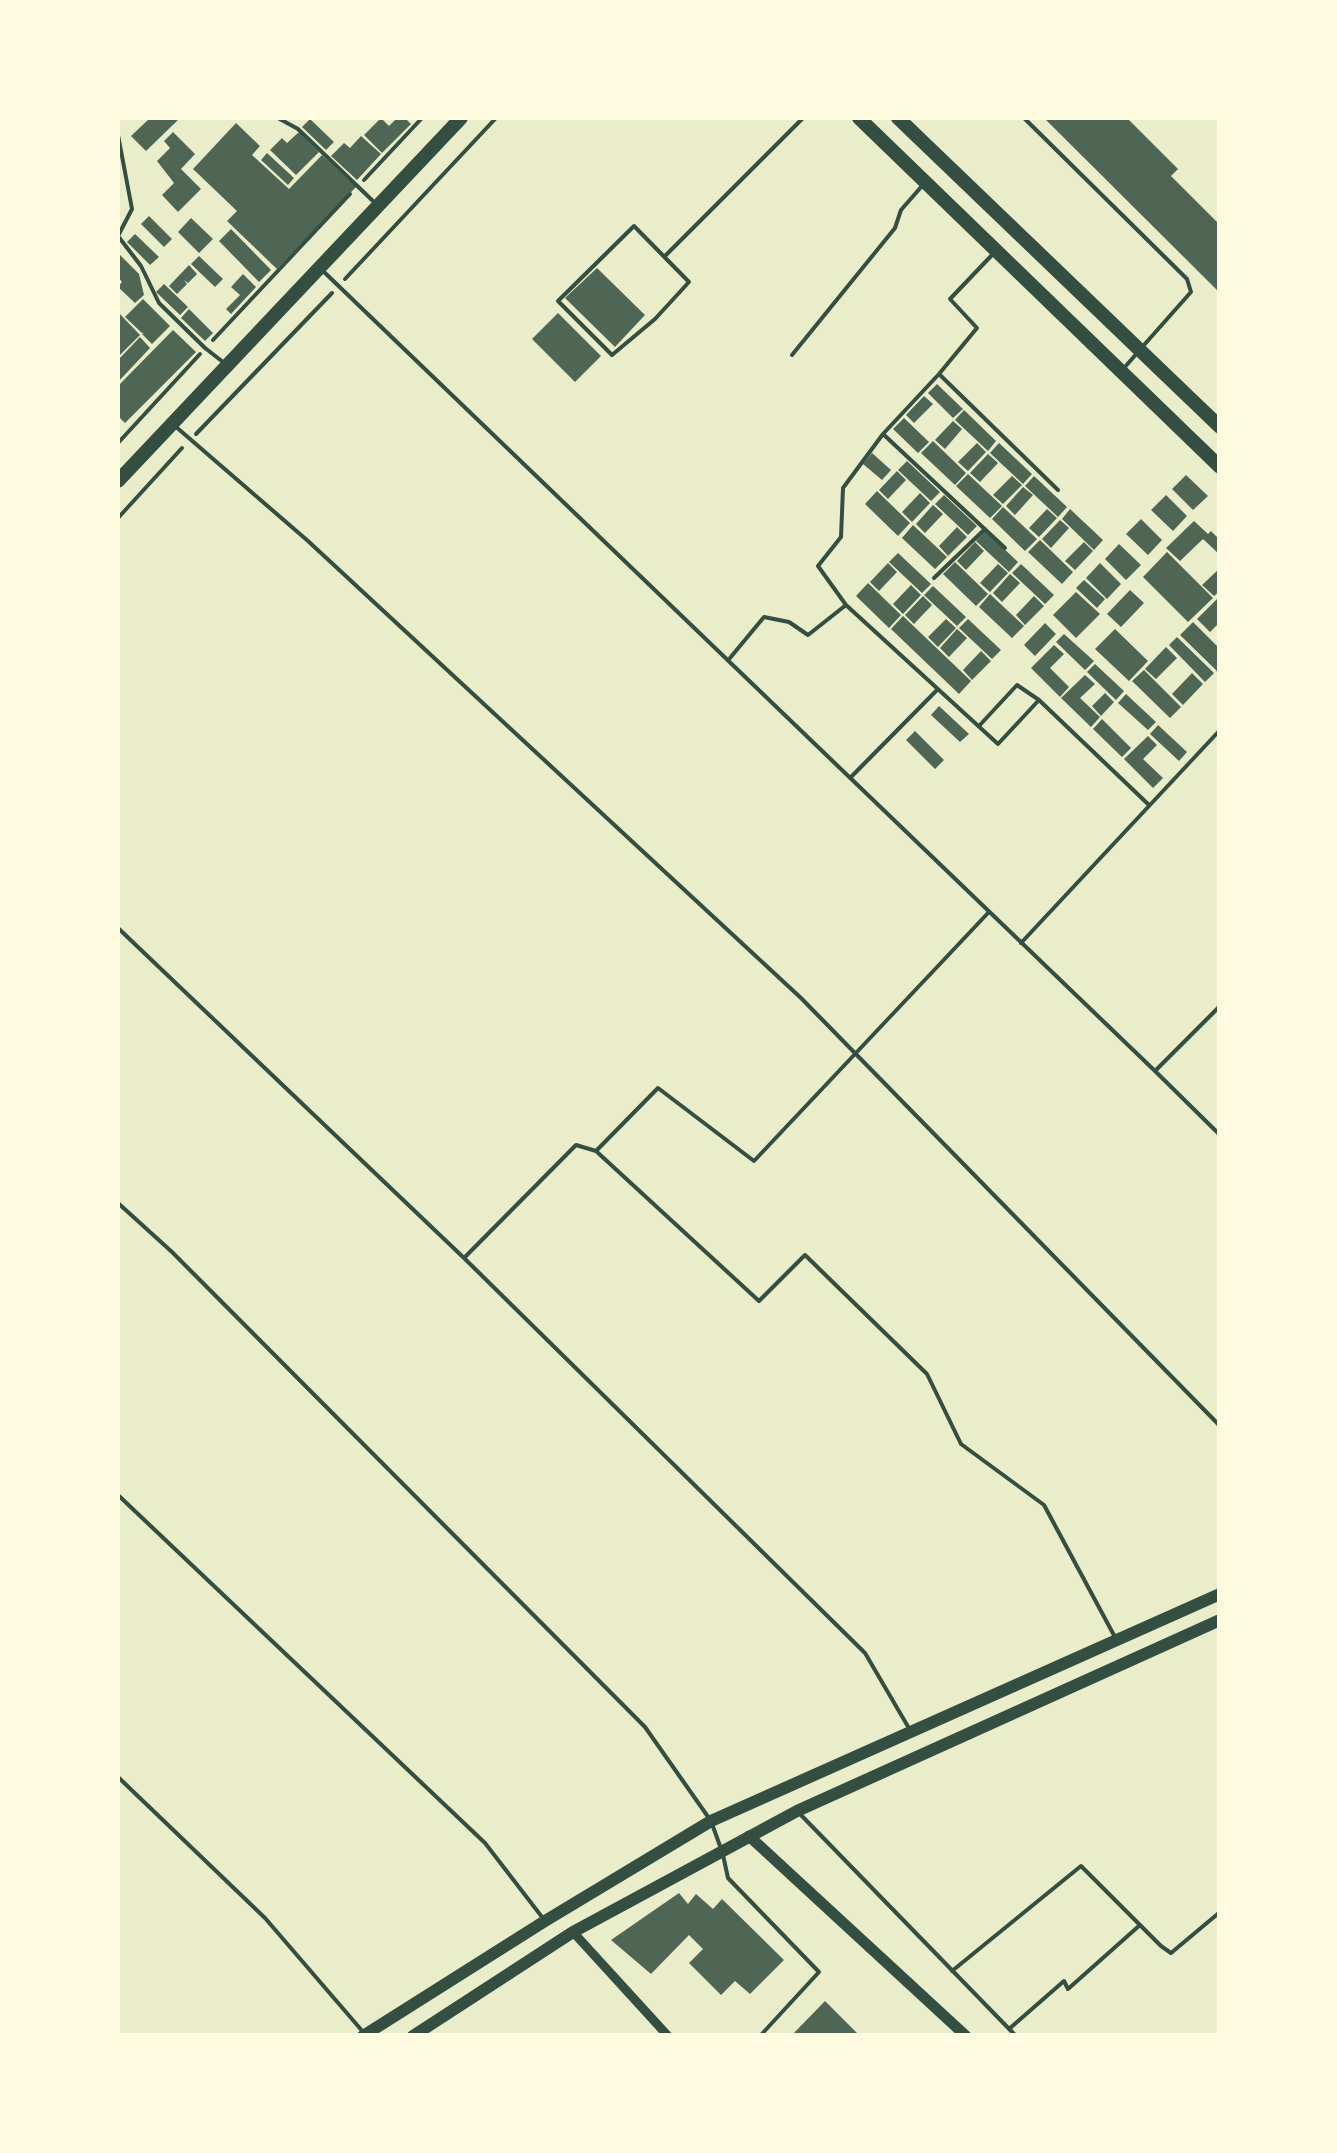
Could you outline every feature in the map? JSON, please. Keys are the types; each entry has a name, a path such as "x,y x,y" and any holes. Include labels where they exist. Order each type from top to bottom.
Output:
{"main road":[{"path":"118,481 460,118"},
{"path":"859,118 1220,467"},
{"path":"898,118 1220,427"},
{"path":"364,2035 710,1821 1220,1594"},
{"path":"412,2036 574,1932 797,1811 1220,1620"}],"street":[{"path":"749,1836 966,2036"},
{"path":"574,1932 668,2036"}],"lane":[{"path":"278,118 298,128 377,205"},
{"path":"1024,118 1187,278 1191,292 1120,371"},
{"path":"118,135 132,209 118,236 142,266 159,303 227,365"},
{"path":"792,355 895,228 901,210 926,182"},
{"path":"996,250 950,299 977,328 884,434 843,488 841,537 818,566 846,605 998,744 1038,700"},
{"path":"318,266 1220,1135"},
{"path":"939,374 1058,490"},
{"path":"171,422 351,581 802,998 1220,1426"},
{"path":"884,434 1005,548"},
{"path":"934,578 985,530"},
{"path":"728,660 764,617 789,622 808,634 846,605"},
{"path":"979,726 1017,685 1038,700 1149,806"},
{"path":"850,778 938,689"},
{"path":"1021,943 1220,730"},
{"path":"596,1151 658,1088 754,1161 989,912"},
{"path":"118,928 464,1258 865,1654 910,1730"},
{"path":"1155,1070 1220,1006"},
{"path":"464,1258 576,1145 596,1151 759,1301 805,1255 927,1374 961,1444 1044,1506 1116,1640"},
{"path":"118,1203 172,1252 645,1727 710,1821 728,1878 819,1972 760,2036"},
{"path":"118,1496 484,1843 544,1921"},
{"path":"118,1777 266,1918 364,2035"},
{"path":"797,1811 1016,2036"},
{"path":"952,1970 1081,1866 1170,1953 1220,1912"},
{"path":"1009,2029 1064,1981 1068,1989 1140,1925"}],"path":[{"path":"118,443 422,118"},
{"path":"118,518 496,118"},
{"path":"664,256 803,118"},
{"path":"634,226 664,256 689,282 612,355 558,301 634,226"}],"building":[{"path":"150,118 180,118 146,151 131,136"},
{"path":"381,118 389,126 397,118 405,118 411,124 382,153 364,135"},
{"path":"1044,118 1127,118 1178,169 1171,176 1220,225 1220,293"},
{"path":"310,119 334,142 326,150 302,127"},
{"path":"236,123 260,146 252,155 289,189 322,155 356,187 277,269 227,221 237,211 193,169"},
{"path":"173,132 195,154 181,169 201,189 178,212 162,195 174,183 157,161 170,148 164,141"},
{"path":"299,132 319,152 296,175 270,150 282,138 287,143"},
{"path":"361,136 381,154 357,180 331,156 344,143 350,148"},
{"path":"267,153 294,178 288,185 261,160"},
{"path":"149,216 172,239 164,247 141,224"},
{"path":"191,218 213,239 199,253 178,232"},
{"path":"231,229 271,270 259,282 219,241"},
{"path":"135,234 159,257 150,265 127,242"},
{"path":"118,253 139,274 144,295 135,303 118,287 122,282 118,277"},
{"path":"199,256 223,279 215,287 191,264"},
{"path":"189,265 197,274 188,283 184,280 187,284 177,294 169,286"},
{"path":"597,268 645,315 615,347 565,298"},
{"path":"243,274 256,287 231,314 226,309 240,295 231,287"},
{"path":"164,284 188,307 180,315 156,292"},
{"path":"143,299 170,326 152,344 125,317"},
{"path":"189,309 213,333 205,341 181,318"},
{"path":"118,312 140,335 118,357"},
{"path":"558,313 601,356 575,382 532,339"},
{"path":"173,330 196,352 125,423 118,416 118,386"},
{"path":"140,337 150,348 118,382 118,360"},
{"path":"937,384 963,409 953,418 928,393"},
{"path":"924,396 933,404 914,423 906,415"},
{"path":"964,410 996,441 988,451 955,420"},
{"path":"904,418 929,442 918,453 893,429"},
{"path":"953,421 962,429 945,449 935,440"},
{"path":"933,441 966,473 955,485 921,453"},
{"path":"977,443 986,452 968,471 958,462"},
{"path":"999,443 1032,474 1023,484 990,453"},
{"path":"872,453 891,470 882,480 863,464"},
{"path":"988,454 998,463 980,482 970,473"},
{"path":"907,461 940,492 931,501 898,470"},
{"path":"897,471 906,480 888,499 879,490"},
{"path":"968,474 1002,506 990,518 956,486"},
{"path":"1186,475 1208,496 1193,510 1172,489"},
{"path":"1012,476 1022,485 1003,504 993,495"},
{"path":"1034,476 1067,507 1058,517 1025,486"},
{"path":"1023,487 1033,495 1015,515 1006,506"},
{"path":"877,491 910,523 898,536 865,504"},
{"path":"920,493 930,503 912,522 902,512"},
{"path":"944,495 977,526 968,535 935,504"},
{"path":"1166,495 1187,516 1173,531 1151,510"},
{"path":"933,505 943,514 925,533 916,524"},
{"path":"1003,507 1037,539 1025,551 992,519"},
{"path":"1047,509 1057,518 1039,537 1029,528"},
{"path":"1070,509 1103,540 1094,550 1062,519"},
{"path":"1141,519 1162,540 1148,555 1126,534"},
{"path":"1060,520 1069,528 1051,548 1042,539"},
{"path":"1194,521 1220,540 1220,555 1203,539 1180,561 1166,548"},
{"path":"913,525 947,557 935,569 902,538"},
{"path":"957,527 967,537 948,556 939,546"},
{"path":"985,531 1018,562 1009,572 976,541"},
{"path":"1040,540 1073,572 1062,584 1028,552"},
{"path":"975,542 984,551 966,570 957,561"},
{"path":"1084,542 1093,551 1075,570 1065,561"},
{"path":"1119,544 1141,565 1126,580 1105,559"},
{"path":"1167,552 1213,598 1188,622 1143,577"},
{"path":"898,553 931,584 922,593 889,562"},
{"path":"955,562 988,594 976,606 943,574"},
{"path":"888,563 897,572 879,591 870,582"},
{"path":"1100,563 1121,584 1107,599 1086,578"},
{"path":"998,564 1008,573 990,592 980,583"},
{"path":"1021,564 1054,595 1045,604 1012,573"},
{"path":"1220,568 1220,591 1214,596 1202,585"},
{"path":"1010,574 1020,583 1002,602 993,593"},
{"path":"1084,580 1105,599 1097,608 1076,588"},
{"path":"868,583 901,615 889,628 856,596"},
{"path":"911,585 921,595 903,614 893,604"},
{"path":"933,586 966,617 957,626 924,595"},
{"path":"1130,590 1144,603 1121,627 1107,614"},
{"path":"1076,592 1100,614 1076,638 1053,615"},
{"path":"990,594 1024,626 1012,638 979,607"},
{"path":"923,596 932,605 914,624 905,615"},
{"path":"1034,596 1044,606 1025,625 1016,615"},
{"path":"1220,596 1220,622 1210,632 1197,619"},
{"path":"903,616 971,681 959,694 891,629"},
{"path":"946,619 956,628 938,647 928,637"},
{"path":"968,619 1001,650 992,659 959,628"},
{"path":"1193,622 1220,649 1220,674 1180,635"},
{"path":"1045,623 1056,634 1035,656 1024,645"},
{"path":"957,629 967,638 949,657 940,648"},
{"path":"1115,629 1148,661 1129,681 1095,649"},
{"path":"1064,634 1094,661 1085,670 1056,642"},
{"path":"1177,637 1214,673 1205,682 1169,645"},
{"path":"1054,645 1064,654 1050,668 1069,687 1060,697 1031,668"},
{"path":"1166,647 1177,658 1156,679 1145,669"},
{"path":"981,651 991,661 972,680 963,670"},
{"path":"1095,664 1124,691 1116,700 1087,672"},
{"path":"1144,670 1181,707 1170,718 1132,681"},
{"path":"1192,673 1203,684 1183,705 1172,694"},
{"path":"1085,675 1095,684 1080,698 1100,717 1091,727 1061,698"},
{"path":"1105,693 1114,702 1101,716 1092,706"},
{"path":"1126,694 1156,722 1148,730 1118,703"},
{"path":"939,706 969,734 960,742 931,715"},
{"path":"1102,719 1131,748 1122,757 1093,729"},
{"path":"1158,725 1187,752 1179,761 1150,734"},
{"path":"915,731 944,760 935,769 906,740"},
{"path":"1148,736 1157,745 1143,759 1163,778 1153,788 1124,759"},
{"path":"679,1893 688,1904 696,1894 713,1909 722,1899 784,1960 750,1994 735,1981 721,1995 689,1963 703,1949 689,1935 651,1974 611,1940"},
{"path":"825,2001 860,2036 791,2036"}]}
